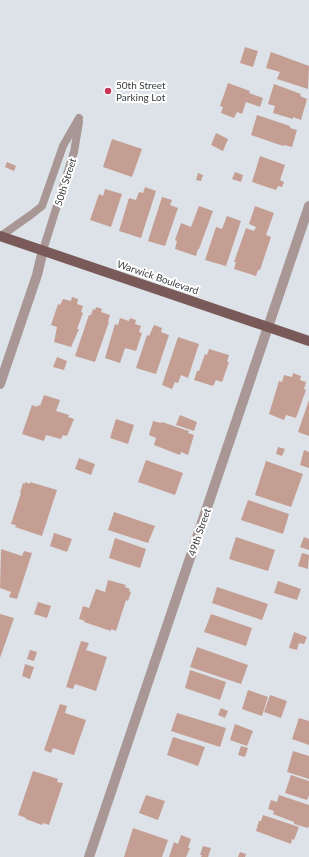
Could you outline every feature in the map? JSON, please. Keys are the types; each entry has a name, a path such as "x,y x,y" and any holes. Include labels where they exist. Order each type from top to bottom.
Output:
{"main road":[{"name":"Warwick Boulevard","path":"0,236 309,341"}],"street":[{"name":"49th Street","path":"89,857 309,206"},
{"name":"50th Street","path":"0,384 37,275 43,250"}],"lane":[{"name":"50th Street","path":"0,236 42,206 63,146 79,118 74,152 43,250"}],"building":[{"path":"245,47 258,51 253,67 240,63"},
{"path":"271,52 309,66 308,89 277,79 280,72 266,68"},
{"path":"228,83 250,91 249,93 263,98 260,107 246,102 242,114 237,112 234,118 221,113 223,107 220,106"},
{"path":"274,84 301,94 300,96 307,99 301,120 273,113 275,106 268,104"},
{"path":"257,115 290,126 290,128 297,130 292,147 283,146 251,135"},
{"path":"216,133 228,139 223,151 211,145"},
{"path":"112,139 142,149 132,177 103,167"},
{"path":"260,156 285,165 280,180 284,182 282,187 278,186 276,190 252,182"},
{"path":"7,162 16,166 14,171 5,167"},
{"path":"235,172 243,175 241,182 232,179"},
{"path":"198,173 203,175 201,181 196,180"},
{"path":"145,187 156,191 141,238 119,231 129,198 136,200 139,192 143,193"},
{"path":"105,189 122,194 111,227 90,220 99,194 103,196"},
{"path":"162,197 172,200 170,205 178,208 165,246 148,241"},
{"path":"199,206 213,211 196,256 175,249 177,241 175,240 181,223 191,227"},
{"path":"255,206 274,213 266,235 271,237 260,270 258,270 256,276 234,269 236,262 234,262 246,228 254,231 256,227 249,224"},
{"path":"227,216 241,221 226,266 205,260 216,227 222,229"},
{"path":"72,297 78,299 77,304 83,306 81,312 83,313 77,329 79,329 71,347 54,342 57,327 51,325 58,304 60,305 63,299 71,301"},
{"path":"96,307 102,309 101,312 110,315 95,362 75,356 89,315 91,315 93,309 95,310"},
{"path":"120,318 129,321 130,318 136,320 135,324 141,326 139,332 142,333 136,351 125,348 120,363 105,358 115,324 118,325"},
{"path":"154,325 162,328 161,332 169,335 156,374 136,368 147,335 149,336"},
{"path":"178,337 199,344 188,378 181,375 178,383 175,382 172,389 162,385"},
{"path":"209,349 229,355 227,362 229,362 222,382 216,380 213,386 194,380 205,354 207,355"},
{"path":"57,357 67,361 64,370 53,367"},
{"path":"293,373 301,376 300,380 306,382 304,389 306,390 296,418 286,415 284,420 269,414 279,381 282,382 284,375 292,377"},
{"path":"44,395 60,400 56,411 69,415 68,417 74,419 67,436 63,435 61,439 46,435 44,441 22,434 32,405 37,407 38,405 40,406"},
{"path":"309,400 309,436 298,432"},
{"path":"180,415 197,422 194,431 176,425"},
{"path":"116,419 134,425 128,444 110,438"},
{"path":"153,421 162,422 189,431 188,433 194,435 188,455 181,452 180,455 154,445 156,438 149,435"},
{"path":"278,447 285,449 282,456 276,454"},
{"path":"304,450 309,452 309,468 300,465"},
{"path":"79,458 95,464 91,475 75,469"},
{"path":"146,460 183,473 175,495 138,482"},
{"path":"266,461 303,474 291,507 255,495"},
{"path":"25,482 30,484 30,482 57,490 42,536 15,527 16,525 11,524 23,483 25,484"},
{"path":"248,500 289,514 283,534 241,520"},
{"path":"114,512 155,526 148,543 108,530"},
{"path":"54,533 72,539 67,552 50,546"},
{"path":"236,537 275,550 268,571 229,559"},
{"path":"304,537 309,539 309,550 300,547"},
{"path":"115,538 146,549 140,568 109,558"},
{"path":"1,549 22,556 24,551 32,553 17,599 9,597 11,592 0,588"},
{"path":"302,553 309,555 308,569 298,566"},
{"path":"108,580 126,585 125,587 130,589 129,591 131,592 128,601 126,600 116,631 111,629 111,631 79,619 83,606 89,608 96,589 105,592"},
{"path":"278,581 301,589 297,600 274,593"},
{"path":"217,587 268,604 262,620 212,603"},
{"path":"38,602 51,606 47,618 34,614"},
{"path":"0,614 14,618 0,658"},
{"path":"211,614 252,628 246,646 204,632"},
{"path":"294,632 307,637 304,644 299,643 297,650 289,648"},
{"path":"81,641 89,643 86,650 107,657 96,691 75,684 73,689 66,687"},
{"path":"197,647 248,665 241,684 190,667"},
{"path":"30,650 37,652 34,661 27,659"},
{"path":"25,664 34,667 30,679 22,676"},
{"path":"190,670 226,682 220,700 185,688"},
{"path":"248,690 268,697 262,716 242,709"},
{"path":"270,695 287,701 281,718 264,712"},
{"path":"60,704 67,706 65,713 86,720 74,755 53,748 51,753 44,750"},
{"path":"221,708 228,711 225,718 218,715"},
{"path":"177,713 226,728 220,747 171,731"},
{"path":"299,718 309,721 309,745 292,739"},
{"path":"235,724 253,731 247,746 230,740"},
{"path":"173,737 205,747 198,766 167,755"},
{"path":"241,746 248,748 245,757 238,755"},
{"path":"293,751 309,756 309,779 287,772"},
{"path":"33,771 58,779 57,782 63,783 49,825 43,823 42,825 18,815"},
{"path":"291,775 309,781 309,795 307,800 285,793"},
{"path":"146,795 165,801 158,820 139,813"},
{"path":"279,795 309,805 308,828 294,824 294,822 273,814 274,811 268,809 271,800 277,802"},
{"path":"263,815 299,827 294,840 292,839 291,844 256,831 259,821 261,821"},
{"path":"133,828 168,840 162,857 124,857"},
{"path":"181,835 191,839 188,848 190,848 186,857 169,857 174,842 178,844"},
{"path":"203,846 211,848 208,857 201,857 202,855 200,855"},
{"path":"240,852 246,854 245,857 238,857"}],"place":[{"name":"50th Street Parking Lot","path":"108,91"}]}
